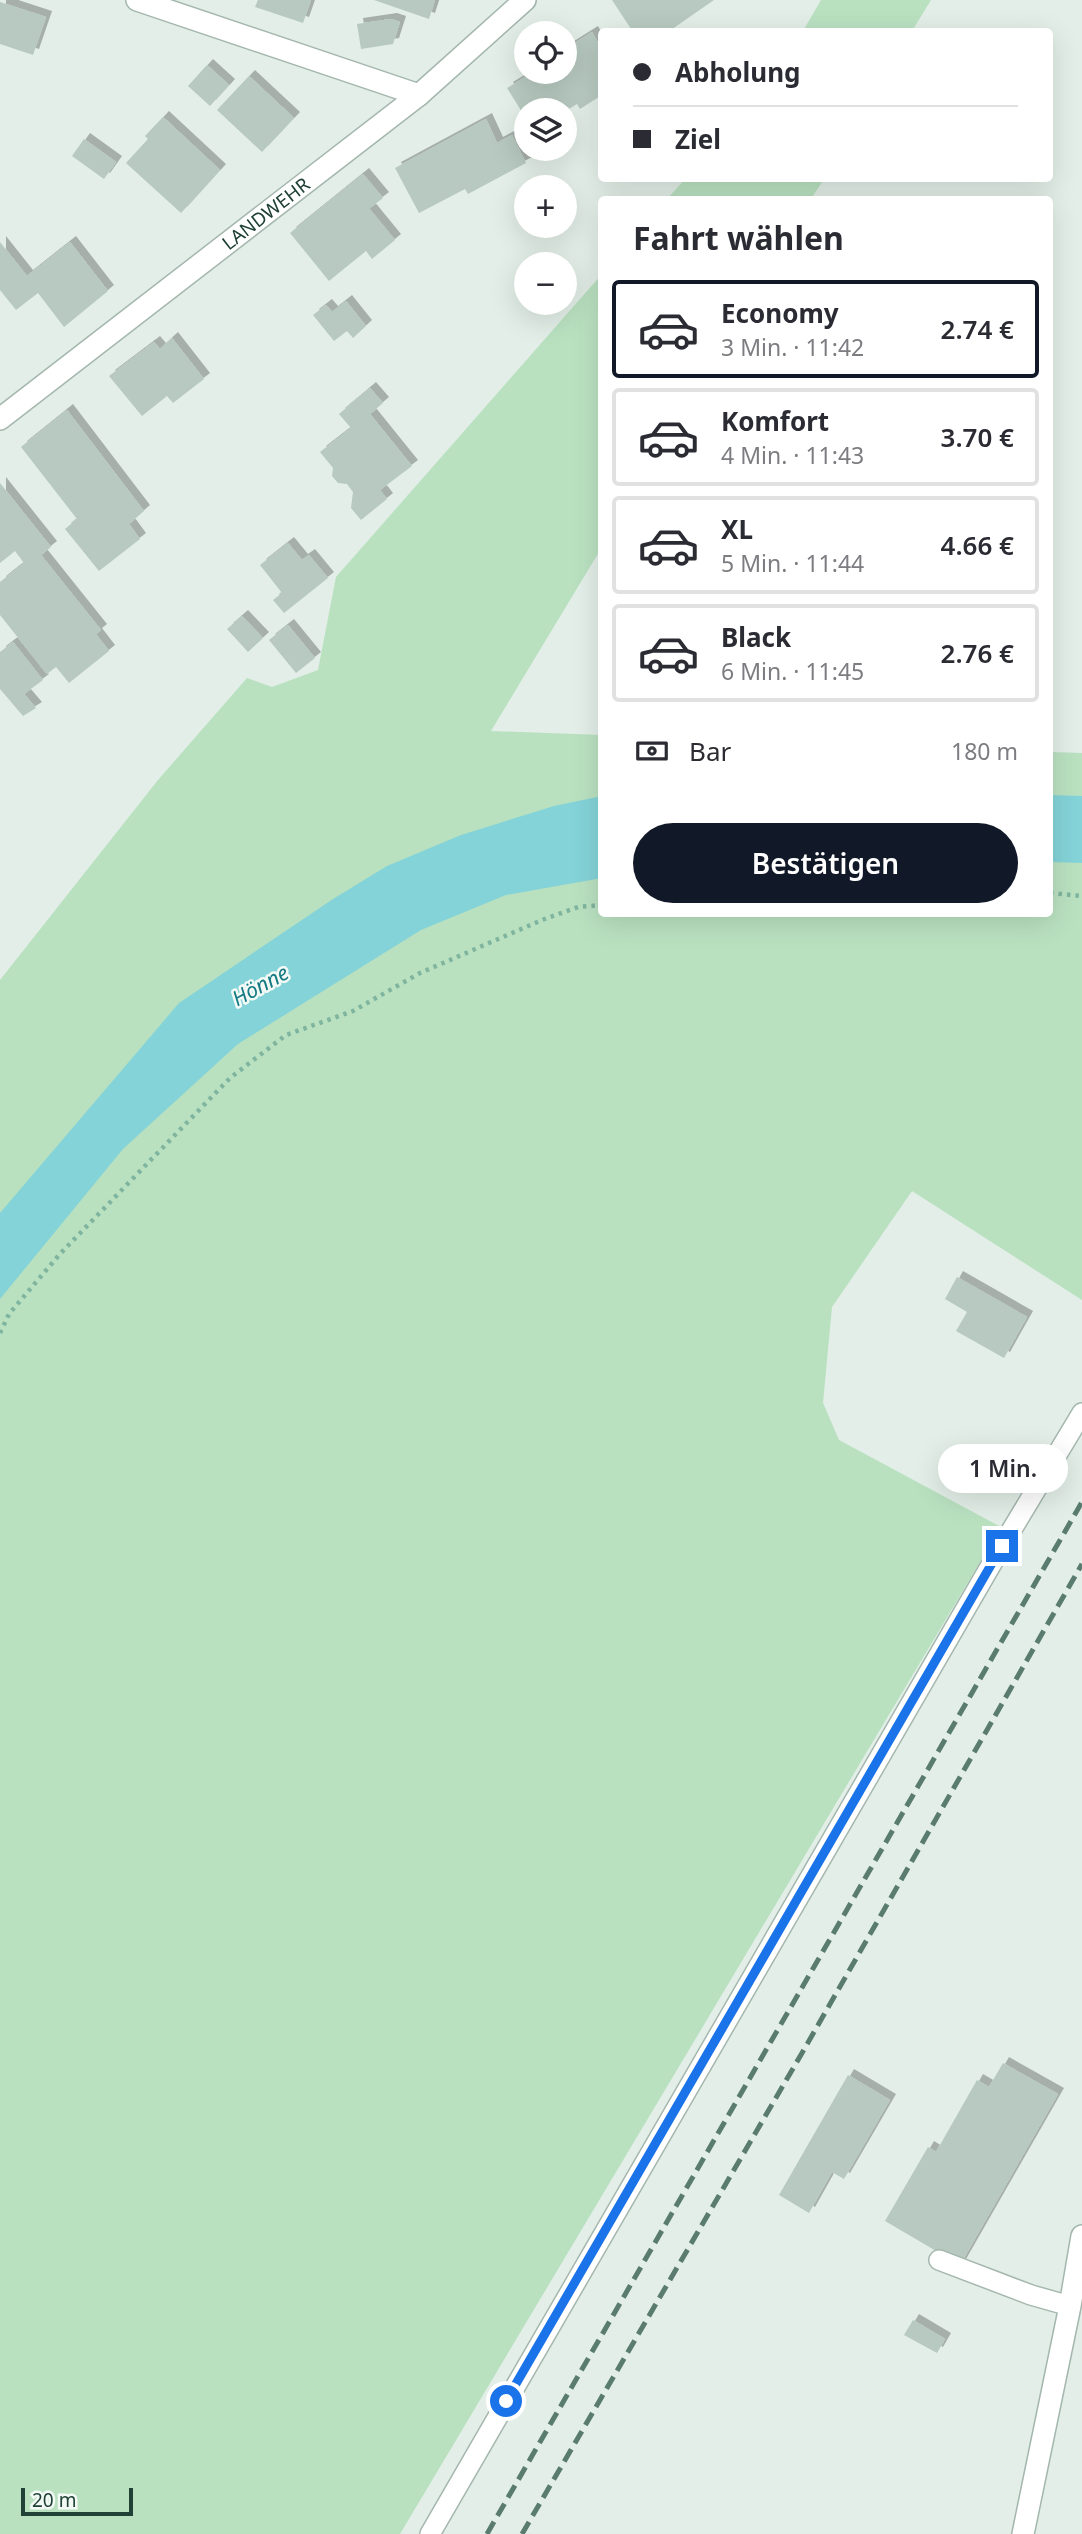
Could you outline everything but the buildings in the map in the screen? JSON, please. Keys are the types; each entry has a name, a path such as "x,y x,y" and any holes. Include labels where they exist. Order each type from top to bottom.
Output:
{"street":[{"path":"137,0 419,95"},
{"name":"LANDWEHR","path":"0,419 419,95 525,0"},
{"path":"1023,2534 1082,2236"}],"lane":[{"path":"430,2534 1002,1546 1082,1413"},
{"path":"939,2260 1031,2295 1070,2306"}],"path":[{"path":"1053,893 1082,896"},
{"path":"0,1333 9,1314 59,1255 230,1078 286,1035 353,1011 420,973 542,920 578,906 598,905"}],"green space":[{"path":"821,0 931,0 914,28 805,28"},
{"path":"682,182 822,182 813,196 670,196"},
{"path":"598,279 598,554 491,731 598,735 598,917 1053,917 1053,752 1082,753 1082,1300 912,1191 832,1307 823,1403 839,1440 1001,1527 400,2534 0,2534 0,980 158,780 247,678 272,687 318,670 336,577 566,315 577,315 577,302"}],"water":[{"path":"1053,795 1082,796 1082,863 1053,862"},
{"name":"Hönne","path":"598,797 598,879 506,895 421,930 238,1044 123,1149 0,1299 0,1213 179,1003 333,899 387,866 461,835 554,806"}],"railway":[{"path":"487,2534 1082,1502"},
{"path":"522,2534 1082,1564"}],"route":[{"path":"506,2401 1002,1546"}]}
